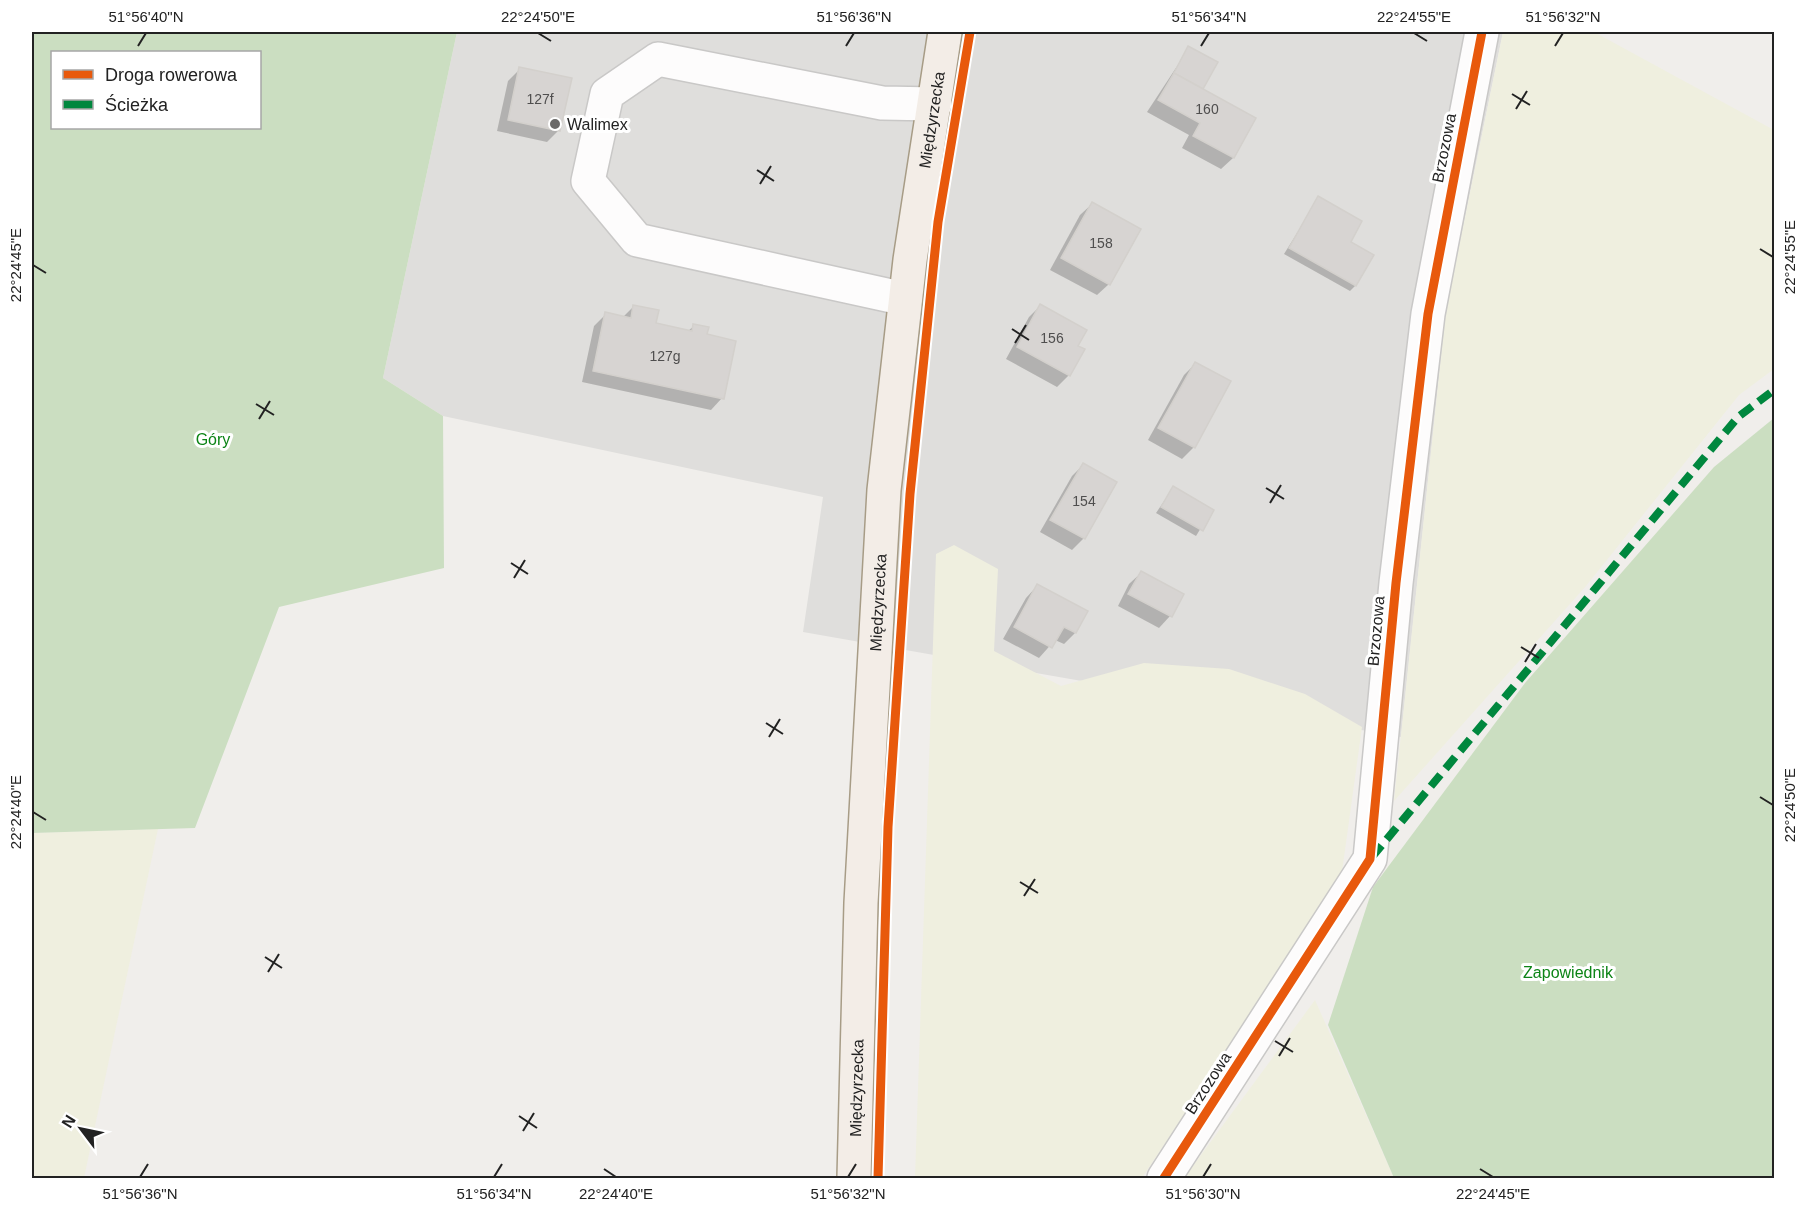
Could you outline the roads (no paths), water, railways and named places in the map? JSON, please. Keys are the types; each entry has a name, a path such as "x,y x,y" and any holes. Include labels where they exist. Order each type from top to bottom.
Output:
{"main road":[{"name":"Międzyrzecka","path":"854,1179 861,903 884,490 905,299 945,32"}],"street":[{"name":"Brzozowa","path":"1164,1179 1370,859 1396,583 1428,314 1482,32"},
{"path":"905,299 637,240 588,181 606,94 658,59 882,103 935,104"}],"place":[{"name":"Walimex","path":"555,124"}],"park label":[{"name":"Góry","path":"213,439"},
{"name":"Zapowiednik","path":"1568,972"}]}
